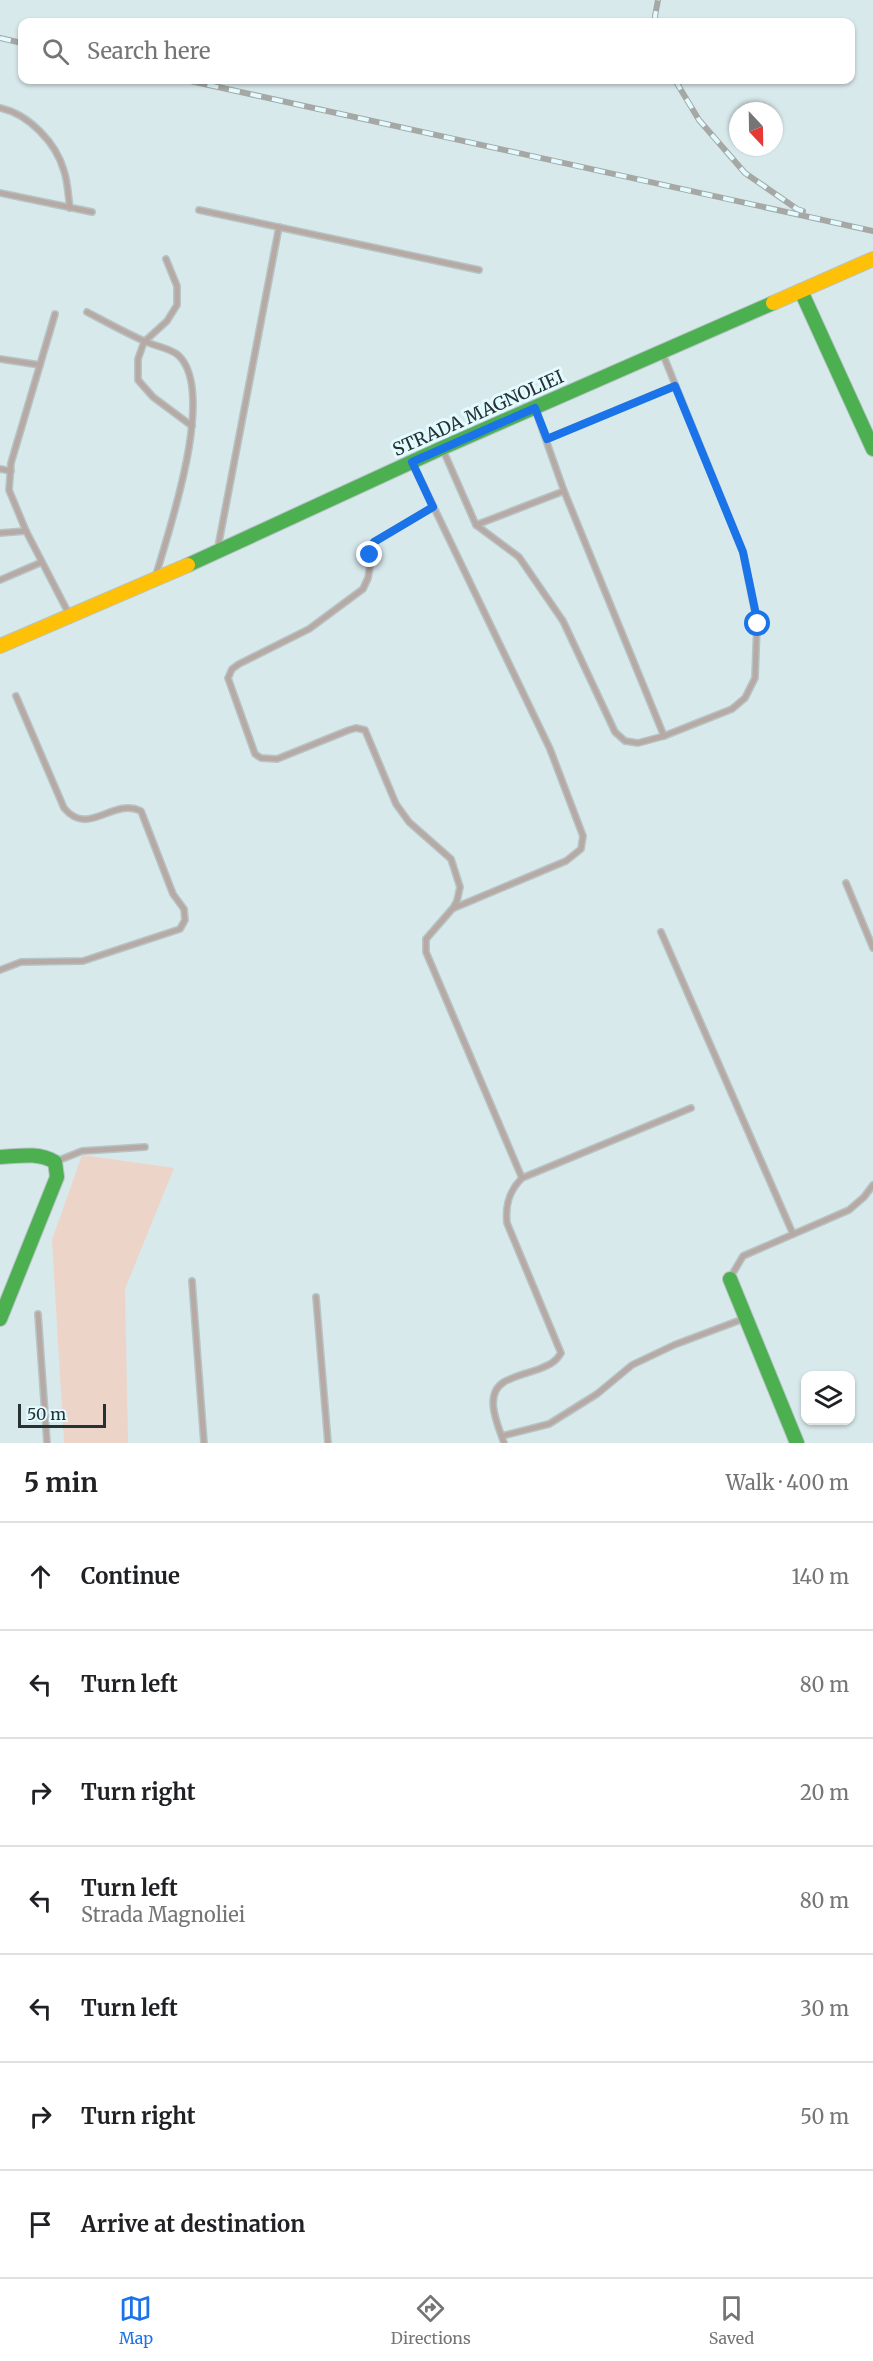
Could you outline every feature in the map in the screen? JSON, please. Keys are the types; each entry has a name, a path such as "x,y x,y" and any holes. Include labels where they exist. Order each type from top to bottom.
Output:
{"main road":[{"name":"STRADA MAGNOLIEI","path":"0,646 155,580 442,448 873,259"},
{"path":"801,291 873,449"},
{"path":"0,1157 41,1155 55,1162 57,1177 0,1319"},
{"path":"730,1278 797,1443"}],"lane":[{"path":"0,108 15,111 39,131 56,151 64,171 70,208"},
{"path":"0,193 92,212"},
{"path":"199,210 479,270"},
{"path":"217,552 279,227"},
{"path":"166,259 177,285 177,305 167,321 144,342 138,359 138,380 153,397 192,426"},
{"path":"87,312 144,342 177,354 189,370 192,426 180,494 155,580"},
{"path":"55,314 11,471 9,490 26,531 70,616"},
{"path":"442,448 476,525 519,557 562,621 615,732 625,741 638,743 664,736 732,709 745,698 755,678 758,624 743,552 662,352"},
{"path":"0,359 40,365"},
{"path":"547,439 675,386"},
{"path":"535,408 564,492 664,736"},
{"path":"412,462 550,749 583,836 581,849 566,861 453,908"},
{"path":"0,469 11,471"},
{"path":"476,525 564,492"},
{"path":"433,507 374,542 368,578 363,589 309,629 239,664 232,669 228,678 255,754 261,758 277,759 349,730 357,728 365,730 396,804 409,822 451,858 460,886 457,902 426,939 426,952 522,1178"},
{"path":"0,533 26,531"},
{"path":"0,580 42,562"},
{"path":"0,970 21,962 83,961 180,929 185,920 184,909 173,894 141,811 134,807 123,807 93,818 81,820 71,817 64,808 16,696"},
{"path":"846,883 873,948"},
{"path":"661,932 793,1234"},
{"path":"691,1108 522,1178 512,1188 505,1209 507,1223 561,1353 550,1365 502,1383 493,1394 493,1407 503,1440 549,1424 597,1394 632,1365 674,1345 745,1318"},
{"path":"55,1162 81,1151 145,1147"},
{"path":"730,1278 743,1256 849,1210 864,1197 873,1185"},
{"path":"192,1281 204,1443"},
{"path":"316,1297 328,1443"},
{"path":"38,1314 46,1443"}],"shaded area":[{"path":"82,1155 174,1168 125,1289 128,1443 64,1443 52,1240"}],"railway":[{"path":"655,18 658,0"},
{"path":"0,38 18,42"},
{"path":"204,84 873,231"},
{"path":"677,84 699,120 745,173 803,211"}],"traffic: fast":[{"path":"801,291 873,449"},
{"path":"188,565 442,448 773,303"},
{"path":"0,1157 28,1155 49,1159 55,1162 57,1177 0,1319"},
{"path":"730,1279 797,1443"}],"traffic: slow":[{"path":"773,303 873,259"},
{"path":"0,646 188,565"}],"route":[{"path":"370,555 374,542 433,507 412,462 535,408 547,439 675,386 743,552 758,624"}]}
